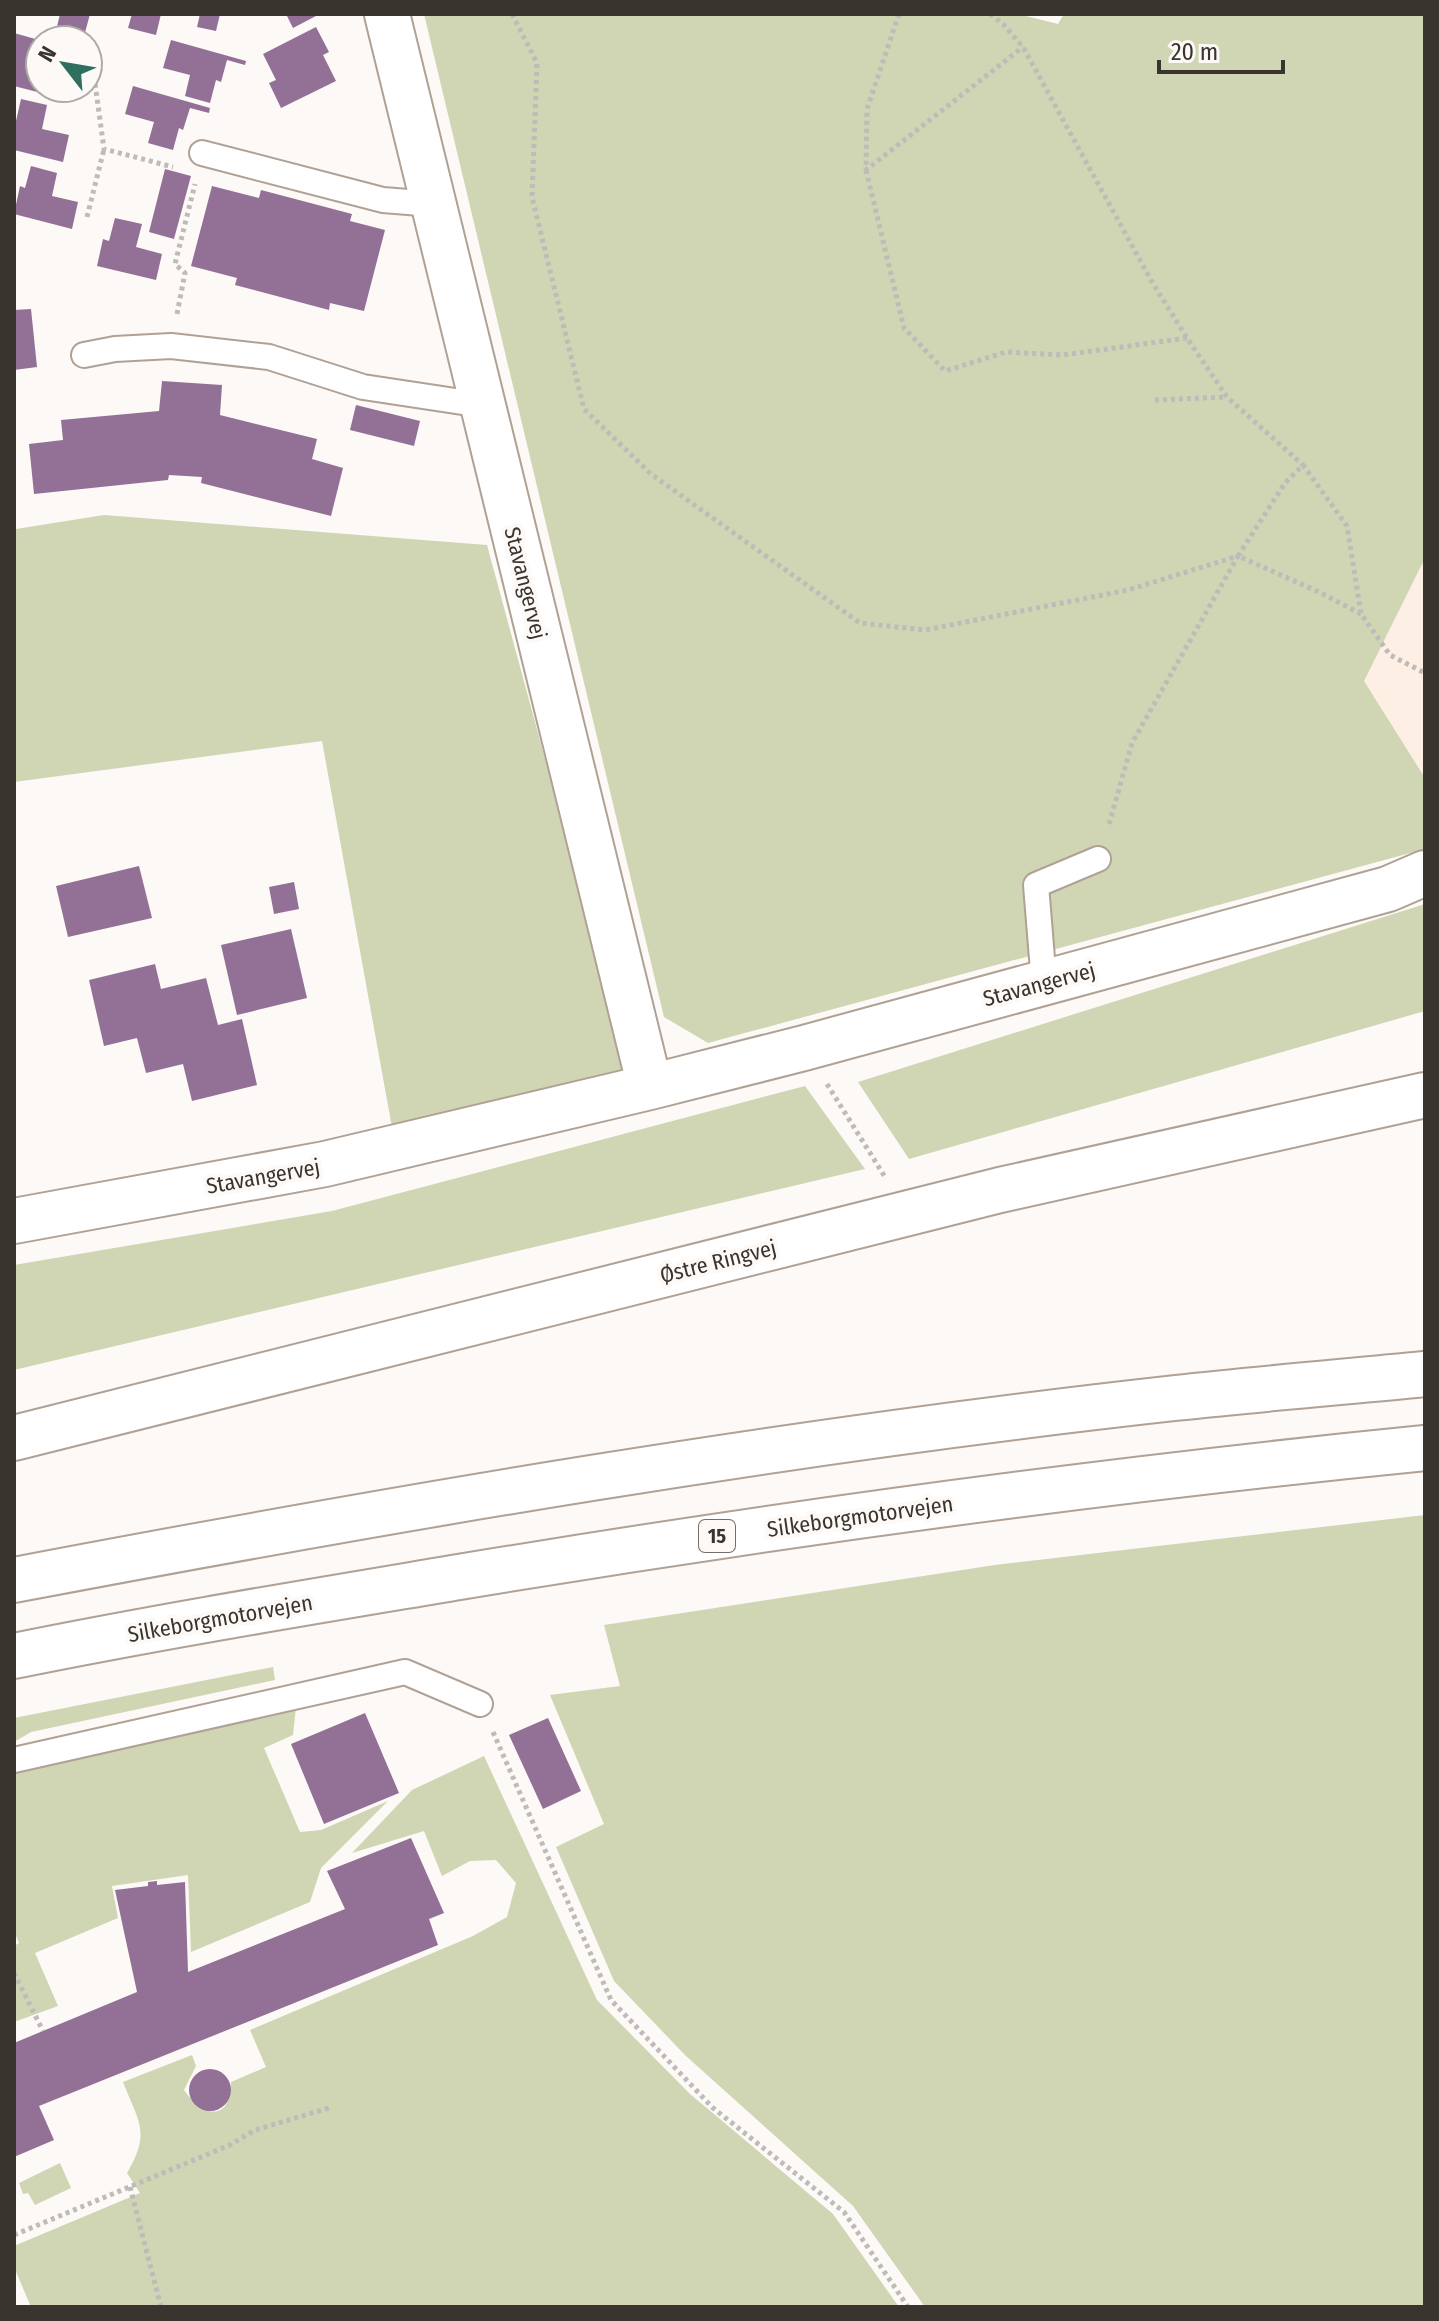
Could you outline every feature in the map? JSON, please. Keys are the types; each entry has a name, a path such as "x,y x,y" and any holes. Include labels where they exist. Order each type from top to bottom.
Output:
{"main road":[{"name":"Stavangervej","path":"387,14 650,1087"},
{"name":"Stavangervej","path":"14,1221 325,1164 650,1087 1388,889 1425,873"},
{"name":"Østre Ringvej","path":"14,1438 1000,1190 1425,1095"},
{"path":"14,1580 359,1517 637,1471 926,1429 1175,1398 1425,1374"},
{"name":"Silkeborgmotorvejen","path":"14,1656 645,1546 941,1504 1425,1448"}],"lane":[{"path":"200,164 383,200 433,204"},
{"path":"84,355 115,349 171,346 269,357 363,387 482,405"},
{"path":"1044,983 1036,885 1098,859"},
{"path":"14,1760 405,1672 480,1704"}],"path":[{"path":"512,14 537,63 532,197 584,409 651,474 860,623 925,630 1128,590 1238,556 1361,614"},
{"path":"899,14 867,109 866,170 904,328 945,371 1006,352 1063,355 1187,338"},
{"path":"990,14 1023,47 1152,282 1227,397 1303,465 1347,526 1361,614 1390,655 1425,673"},
{"path":"866,170 1023,47"},
{"path":"87,217 104,149 98,104"},
{"path":"104,149 200,164 175,264 185,273 171,346"},
{"path":"1155,400 1227,397"},
{"path":"1098,859 1132,743 1238,556 1285,483 1303,465"},
{"path":"804,1048 885,1177 894,1217"},
{"path":"480,1704 611,2000 713,2108 844,2212 908,2307"},
{"path":"14,1973 43,2031"},
{"path":"14,2235 230,2145 255,2130 329,2108"},
{"path":"130,2187 161,2307"}],"shaded area":[{"path":"1425,558 1425,778 1363,681"}],"green space":[{"path":"424,14 1018,14 1058,24 1064,14 1425,14 1425,558 1364,681 1425,778 1425,849 708,1043 664,1017"},
{"path":"104,515 487,545 630,1072 393,1133 322,741 14,782 14,516 16,529"},
{"path":"1425,904 1425,1011 909,1159 858,1082"},
{"path":"805,1086 865,1169 14,1370 14,1265 332,1211"},
{"path":"1425,1515 1425,2307 925,2307 853,2206 686,2056 614,1981 556,1847 604,1824 550,1695 620,1686 604,1625 995,1565"},
{"path":"273,1667 275,1680 31,1732 14,1742 14,1718"},
{"path":"296,1707 293,1735 264,1748 300,1832 321,1830 388,1801 321,1868 310,1902 191,1952 188,1875 112,1886 118,1918 35,1953 58,2006 14,2022 14,1946 19,1943 14,1931 14,1774"},
{"path":"484,1756 597,2000 690,2094 833,2214 899,2307 31,2307 14,2267 14,2246 140,2193 127,2173 139,2147 140,2128 123,2082 192,2055 196,2066 184,2090 199,2106 215,2112 221,2110 230,2095 231,2082 266,2067 250,2030 473,1936 507,1917 516,1883 496,1860 470,1861 442,1876 424,1831 352,1853 412,1790"},
{"path":"60,2163 71,2188 35,2205 28,2193 23,2194 19,2183"}],"building":[{"path":"60,14 90,14 87,24 58,24"},
{"path":"132,14 161,14 156,35 128,28"},
{"path":"200,14 220,14 216,31 197,27"},
{"path":"286,14 315,14 316,16 293,28"},
{"path":"316,27 329,52 323,55 336,81 281,108 269,83 276,80 263,54"},
{"path":"14,33 24,36 24,89 14,86"},
{"path":"171,40 246,61 245,65 227,60 221,82 216,80 210,103 185,96 190,75 163,68"},
{"path":"133,86 210,108 209,113 190,108 183,130 179,128 173,150 148,143 154,122 125,114"},
{"path":"21,99 24,104 47,105 42,129 69,135 63,162 14,150"},
{"path":"31,166 57,173 52,196 78,202 72,229 14,214 20,186 25,188"},
{"path":"165,169 191,176 174,239 149,232"},
{"path":"212,186 259,198 261,190 352,214 350,221 385,230 364,311 330,303 329,310 235,285 237,278 191,266"},
{"path":"115,218 142,224 136,247 162,254 156,280 97,266 103,239 109,241"},
{"path":"31,309 37,367 14,370 14,310"},
{"path":"162,381 222,385 220,415 317,439 312,459 343,468 331,516 201,483 202,477 169,475 168,480 34,494 29,444 63,440 61,420 159,411"},
{"path":"356,405 420,421 414,446 350,430"},
{"path":"139,866 152,918 68,937 56,886"},
{"path":"294,882 299,909 274,914 269,887"},
{"path":"291,929 307,998 237,1015 221,945"},
{"path":"155,964 161,989 206,978 218,1025 242,1019 257,1085 192,1101 183,1064 146,1073 137,1038 104,1046 89,980"},
{"path":"365,1713 399,1793 324,1824 291,1744"},
{"path":"548,1718 581,1791 543,1809 509,1735"},
{"path":"411,1838 444,1913 429,1919 438,1945 39,2106 54,2140 14,2157 14,2043 137,1992 115,1890 148,1886 148,1882 157,1881 157,1885 185,1882 188,1972 345,1909 327,1871"},
{"path":"210,2069 225,2075 231,2090 225,2105 210,2111 195,2105 189,2090 195,2075"}]}
